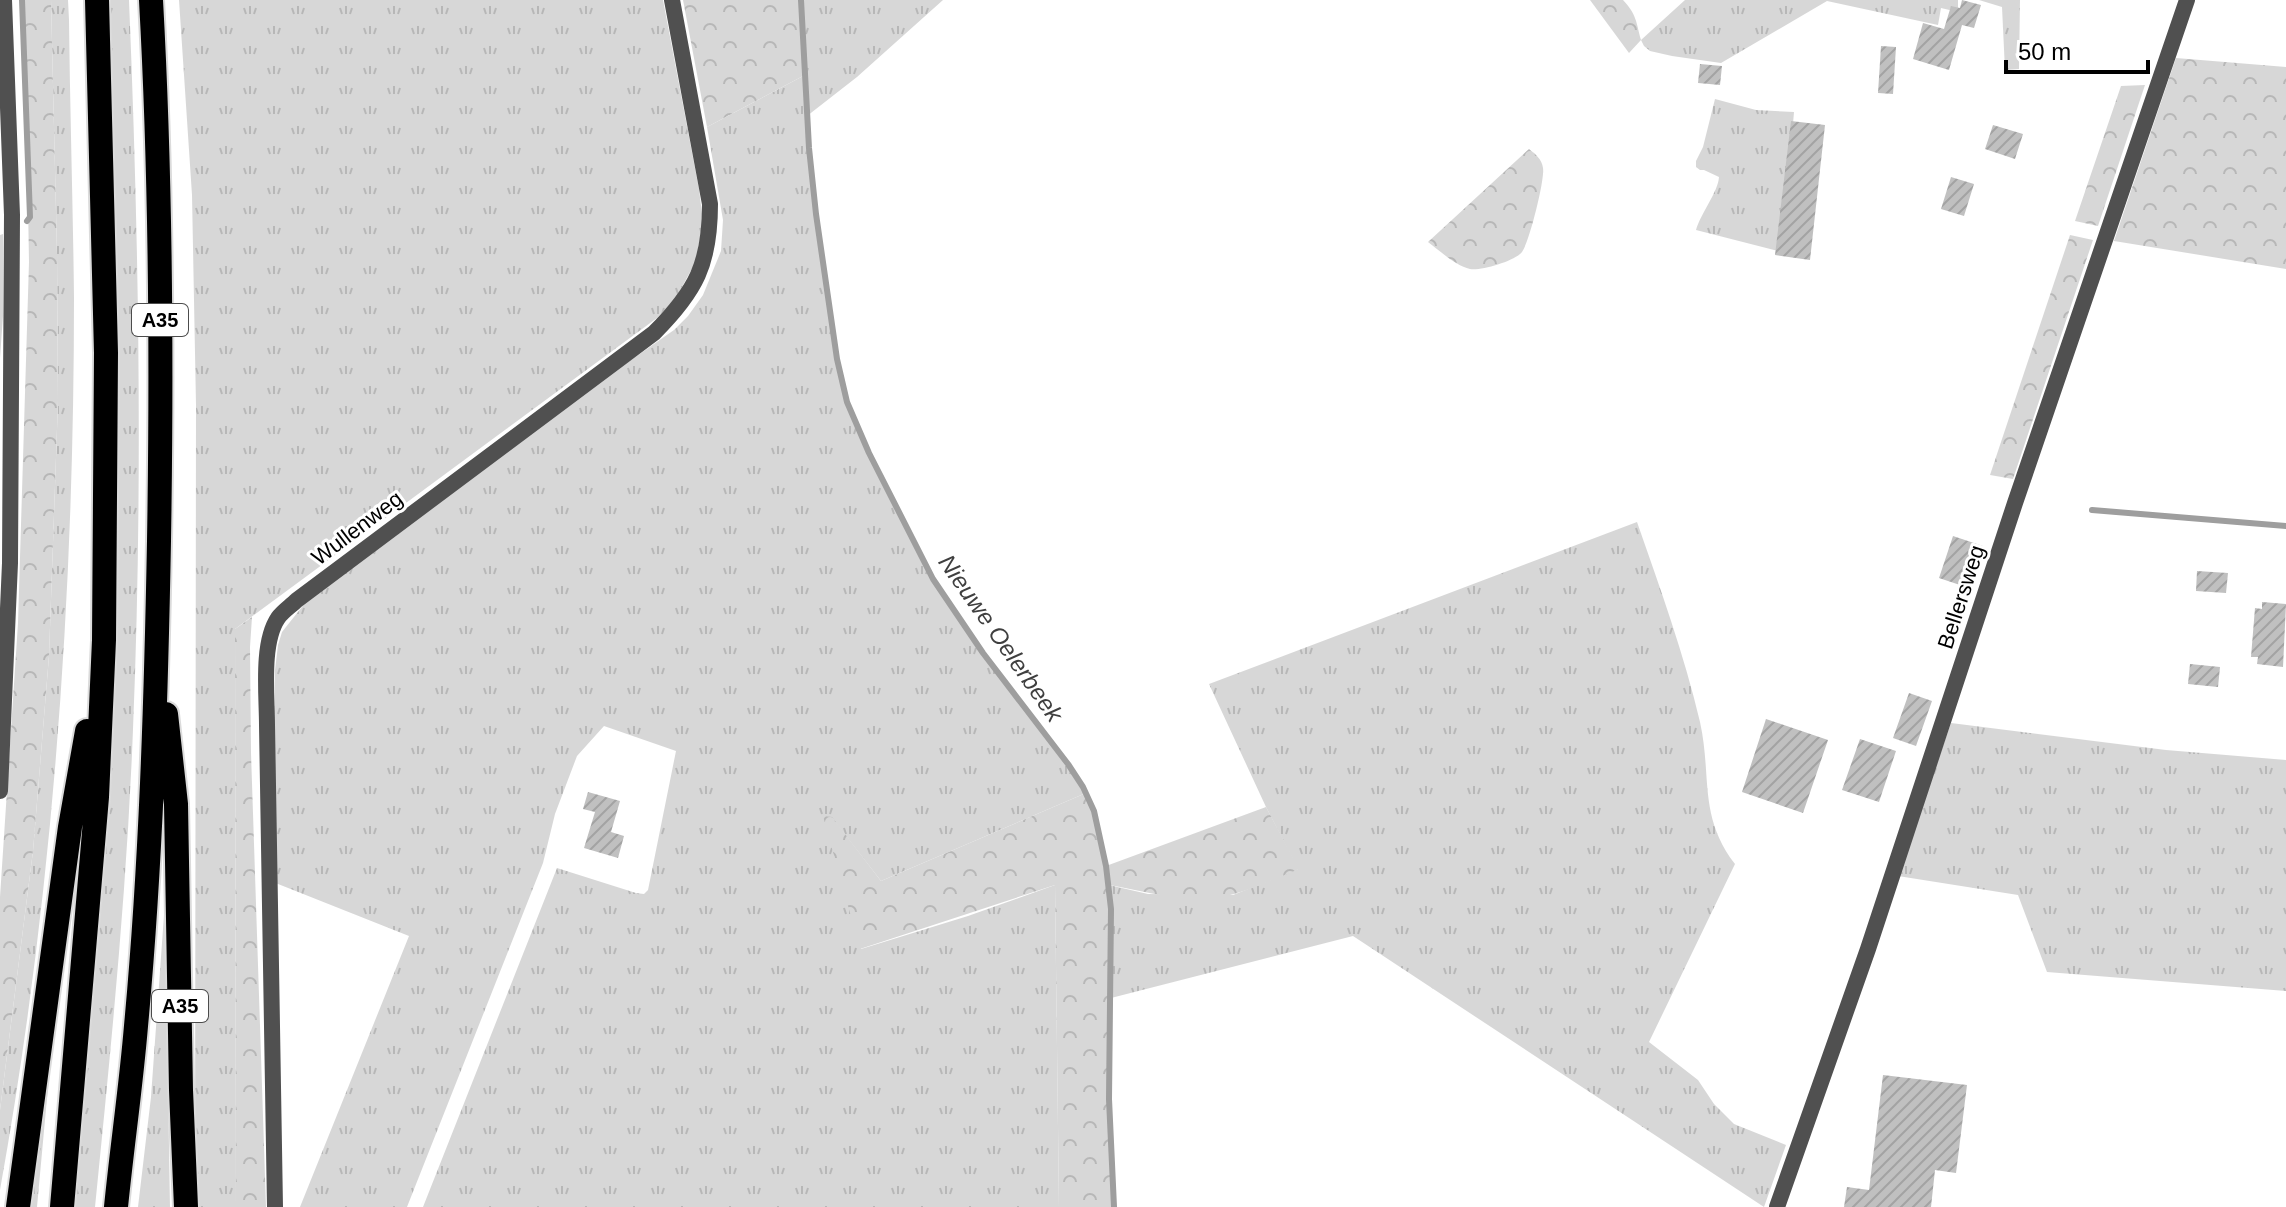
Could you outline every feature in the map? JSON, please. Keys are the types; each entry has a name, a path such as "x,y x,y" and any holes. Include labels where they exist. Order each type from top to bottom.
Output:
{"highway":[{"name":"A35","path":"62,1207 97,797 104,640 106,353 97,0"},
{"name":"A35","path":"116,1207 136,1026 149,832 157,640 161,420 151,0"},
{"name":"A35","path":"18,1207 70,827 104,640"},
{"name":"A35","path":"157,640 176,804 186,1207"}],"street":[{"path":"0,791 10,563 12,215 4,0"},
{"name":"Wullenweg","path":"275,1207 267,725 267,657 271,635 278,618 297,600 654,333 688,294 704,262 710,204 672,0"},
{"name":"Bellersweg","path":"1777,1207 1864,961 2015,503 2187,0"}],"green space":[{"path":"22,0 51,0 58,401 49,656 33,851 0,1110 0,897 18,623 29,262"},
{"path":"51,0 68,0 69,20 74,298 70,522 65,634 47,857 34,968 0,1190 0,1110 33,851 49,656 58,401"},
{"path":"107,0 129,0 138,364 136,638 123,908 95,1207 71,1207 89,1002"},
{"path":"179,0 663,0 703,222 696,261 676,298 657,318 235,629 236,1207 195,1207 196,405 192,195"},
{"path":"683,0 801,0 805,75 707,127"},
{"path":"802,0 943,0 857,77 807,116 816,214 837,359 847,402 869,453 946,600 1068,764 1086,793 881,881 832,818 861,949 1055,885 1059,1207 423,1207 557,868 636,893 644,894 648,890 676,751 604,726 577,756 555,814 543,863 407,1207 300,1207 409,936 273,882 275,670 282,632 309,598 674,330 688,316 703,295 721,251 723,220 707,127 805,75"},
{"path":"1590,0 1623,0 1628,5 1641,40 1629,53"},
{"path":"1685,0 1958,0 1958,12 1941,8 1938,25 1827,1 1721,63 1650,51 1641,40"},
{"path":"1979,0 2020,0 2019,69 2005,70 2002,7"},
{"path":"2176,58 2286,67 2286,269 2114,241"},
{"path":"2145,85 2098,226 2075,221 2121,86"},
{"path":"1715,99 1756,110 1794,112 1782,252 1696,230 1719,177 1696,167"},
{"path":"1529,149 1541,162 1543,175 1532,225 1522,252 1498,265 1470,269 1454,262 1428,242"},
{"path":"3,234 3,316 0,358 0,235"},
{"path":"2070,235 2093,240 2013,479 1990,475"},
{"path":"1637,522 1694,697 1711,812 1723,846 1735,864 1649,1042 1698,1080 1714,1104 1734,1124 1786,1145 1764,1207 1353,936 1111,998 1109,885 1148,894 1233,895 1298,869 1209,684"},
{"path":"252,617 251,753 266,1207 236,1207 235,629"},
{"path":"1951,723 2166,750 2286,760 2286,991 2047,972 2018,895 1898,876"},
{"path":"1086,793 1094,811 1106,866 1266,807 1299,869 1234,894 1202,899 1171,897 1109,885 1109,1099 1114,1207 1059,1207 1055,885 860,949 823,816 832,817 881,881"},
{"path":"165,901 170,1207 138,1207 151,1097"},
{"path":"48,1087 37,1207 25,1207"}],"building":[{"path":"1962,0 1981,5 1974,28 1962,25 1949,70 1913,59 1923,23 1944,29 1951,6 1960,8"},
{"path":"1881,46 1896,47 1893,94 1878,93"},
{"path":"1700,64 1722,66 1720,85 1698,83"},
{"path":"1791,121 1825,125 1810,260 1775,255"},
{"path":"1993,125 2023,134 2015,159 1985,149"},
{"path":"1951,177 1974,184 1964,216 1941,209"},
{"path":"1953,536 1983,546 1969,588 1939,578"},
{"path":"2197,571 2228,573 2226,593 2196,591"},
{"path":"2262,602 2286,604 2283,667 2257,664 2258,657 2251,657 2255,608 2262,609"},
{"path":"2190,664 2220,667 2218,687 2188,684"},
{"path":"1909,693 1932,701 1916,746 1893,738"},
{"path":"1766,719 1828,740 1803,813 1742,792"},
{"path":"1860,739 1896,751 1879,802 1842,790"},
{"path":"588,792 620,801 611,832 624,836 618,858 584,848 595,812 583,809"},
{"path":"1883,1075 1967,1085 1956,1173 1935,1170 1931,1207 1844,1207 1847,1187 1869,1190"}],"waterway":[{"path":"22,0 30,217 27,221"},
{"name":"Nieuwe Oelerbeek","path":"801,0 816,214 837,359 847,402 869,453 933,579 983,653 1068,764 1094,811 1106,866 1111,909 1109,1099 1114,1207"},
{"path":"2092,510 2286,526"}]}
